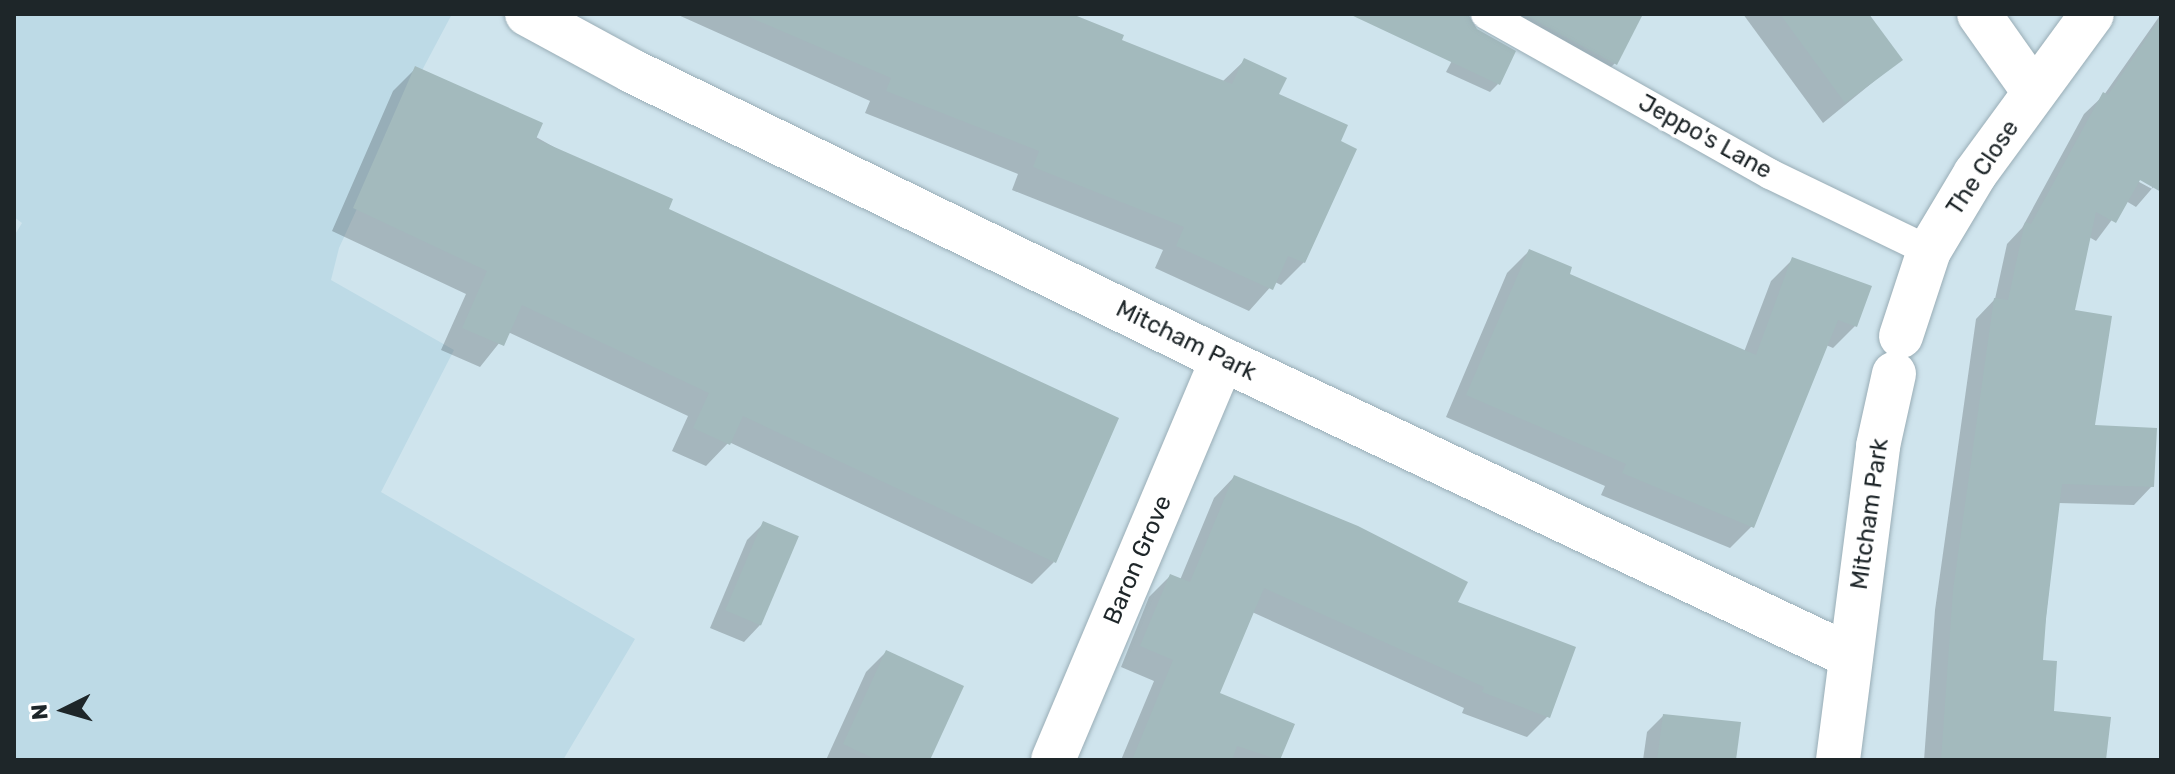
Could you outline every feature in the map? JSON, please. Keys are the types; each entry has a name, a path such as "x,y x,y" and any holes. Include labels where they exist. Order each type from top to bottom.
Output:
{"street":[{"name":"Mitcham Park","path":"527,14 632,71 1222,359 1850,656"},
{"path":"1979,14 2034,92"},
{"name":"The Close","path":"1898,355 1929,251 2034,92 2092,14"},
{"name":"Mitcham Park","path":"1838,760 1878,446 1898,355"},
{"name":"Baron Grove","path":"1053,760 1222,359"}],"lane":[{"name":"Jeppo's Lane","path":"1486,14 1770,174 1929,251"}],"shaded area":[{"path":"14,14 452,14 410,93 339,248 331,280 454,350 381,492 635,639 563,760 14,760 14,236 22,223 14,217"}],"building":[{"path":"742,14 1072,14 1124,35 1122,40 1232,84 1244,58 1287,78 1279,94 1348,125 1341,141 1357,149 1305,263 1288,256 1273,290 1176,246 1184,227 1033,167 1039,151 886,91 891,78"},
{"path":"1349,14 1468,14 1477,29 1516,51 1500,85"},
{"path":"1523,14 1643,14 1617,65"},
{"path":"1780,14 1869,14 1903,60 1845,103"},
{"path":"2161,17 2161,192 2140,180 2116,223 2096,212 2075,310 2112,316 2095,425 2157,428 2154,487 2062,484 2046,619 2043,660 2057,661 2054,711 2111,717 2106,760 1941,760 1953,590 1994,298 2008,300 2025,222 2031,224 2103,92 2108,95"},
{"path":"415,66 543,123 536,139 673,199 669,209 1119,418 1056,563 743,416 730,445 693,428 709,393 522,305 504,346 462,328 487,271 353,208"},
{"path":"1529,249 1572,267 1570,274 1756,355 1792,257 1872,286 1857,327 1838,320 1754,528 1622,473 1626,464 1466,395"},
{"path":"1234,475 1358,526 1468,582 1458,602 1576,647 1550,718 1482,692 1484,687 1264,588 1220,693 1295,724 1280,760 1237,746 1232,760 1132,760 1173,660 1140,646 1170,574 1190,582"},
{"path":"763,521 799,536 761,626 725,610"},
{"path":"886,650 964,686 930,760 877,760 843,744"},
{"path":"1663,714 1741,722 1736,760 1657,760"}]}
